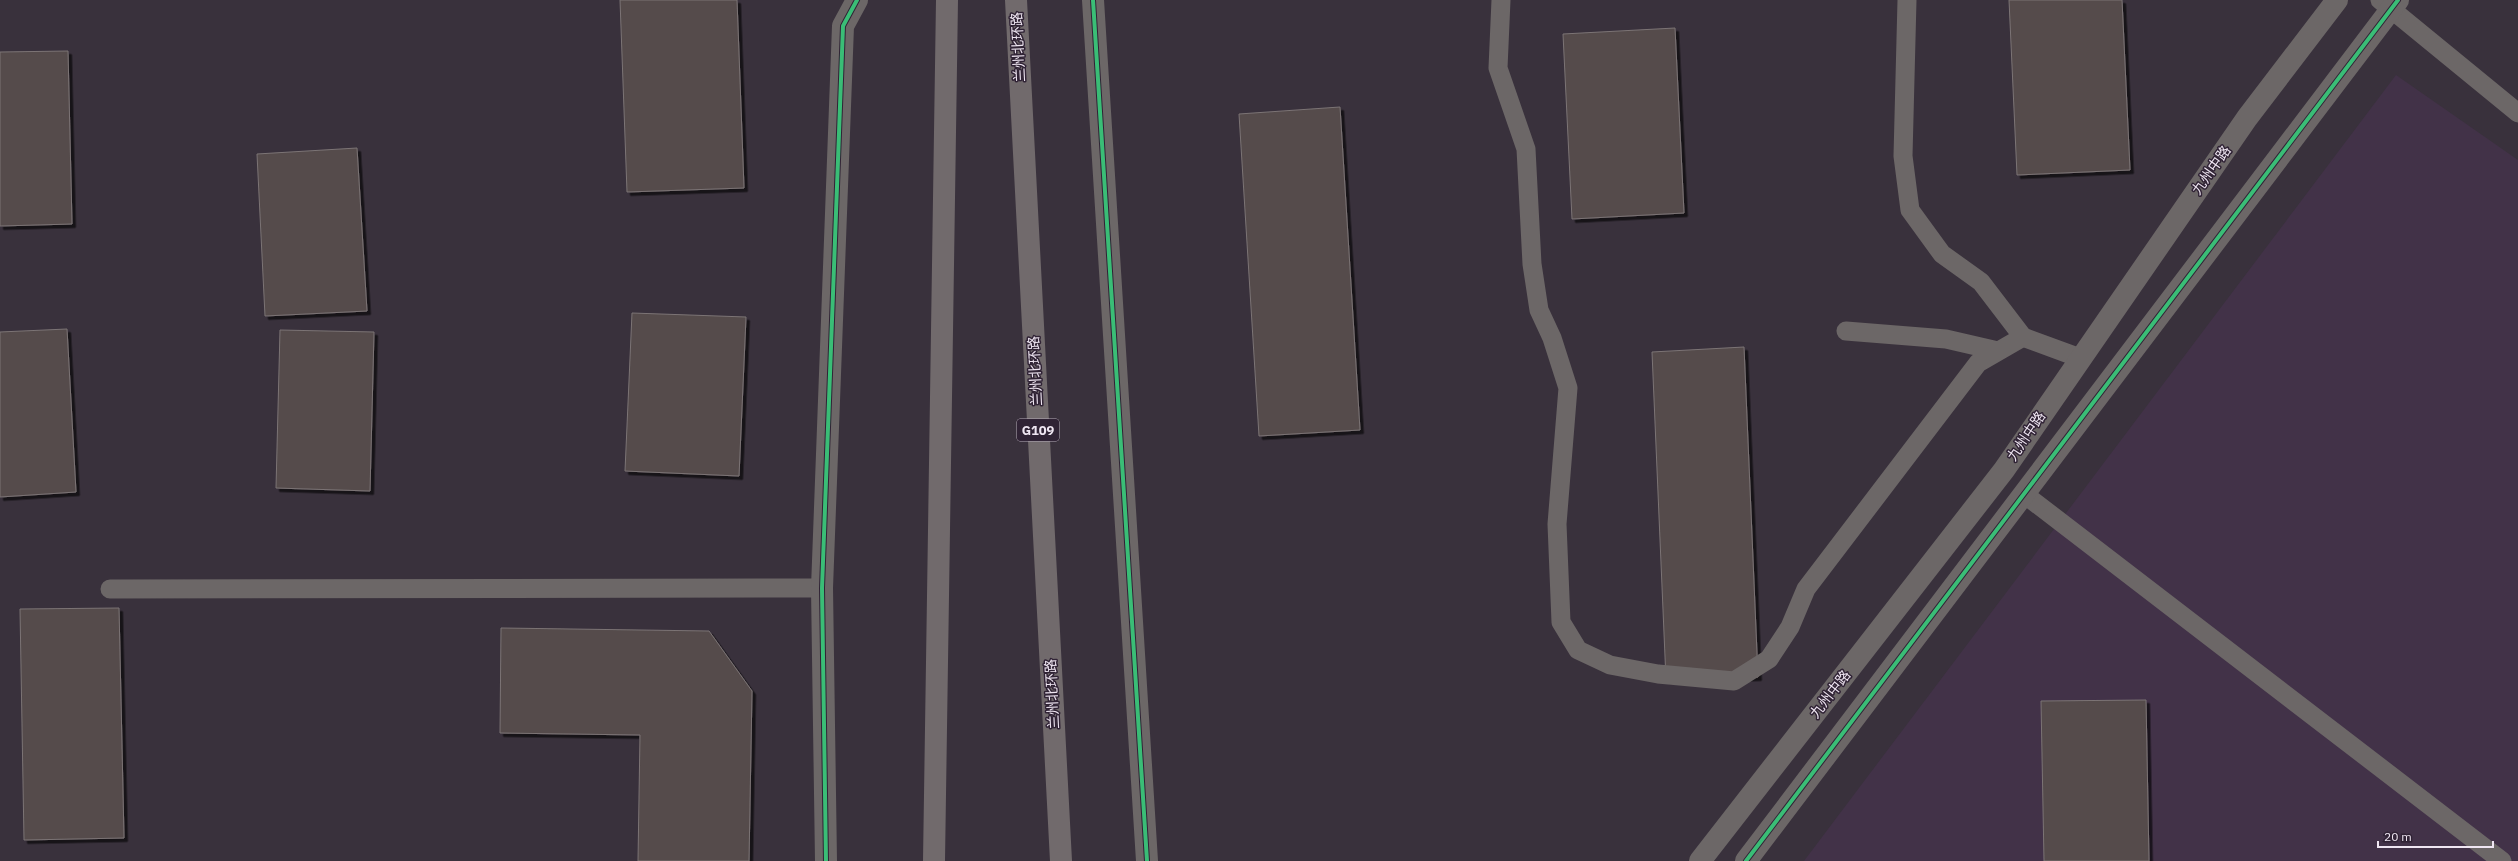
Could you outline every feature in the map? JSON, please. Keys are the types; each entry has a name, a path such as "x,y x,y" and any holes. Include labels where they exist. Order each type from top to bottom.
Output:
{"highway":[{"path":"934,861 947,0"},
{"name":"兰州北环路","path":"1016,0 1061,861"}],"street":[{"path":"826,861 822,588 843,26 857,0"},
{"path":"1093,0 1147,861"},
{"name":"九州中路","path":"1700,861 2004,470 2247,118 2336,0"},
{"path":"1746,861 2024,494 2389,3"}],"lane":[{"path":"1500,0 1498,68 1526,149 1532,264 1539,310 1552,338 1568,388 1557,524 1561,622 1578,650 1610,665 1658,674 1734,681 1769,659 1790,627 1806,589 1978,364 2023,337"},
{"path":"1907,0 1903,156 1910,210 1942,254 1981,282 2023,337 2080,358"},
{"path":"2389,3 2518,113"},
{"path":"1846,331 1946,339 1998,351"},
{"path":"2024,494 2502,861"},
{"path":"110,589 822,588"}],"shaded area":[{"path":"2396,75 2518,160 2518,861 1804,861"}],"building":[{"path":"620,0 737,0 744,188 627,192"},
{"path":"2009,0 2122,0 2130,170 2017,175"},
{"path":"1675,28 1684,213 1572,219 1563,34"},
{"path":"68,51 72,224 0,226 0,52"},
{"path":"1340,107 1360,430 1259,436 1239,114"},
{"path":"357,148 367,311 265,316 257,154"},
{"path":"632,313 746,317 739,476 625,471"},
{"path":"67,329 76,492 0,497 0,332"},
{"path":"280,330 374,332 370,491 276,488"},
{"path":"1744,347 1758,677 1666,680 1652,352"},
{"path":"119,608 124,838 24,840 20,609"},
{"path":"501,628 709,631 752,691 749,861 638,861 640,735 500,733"},
{"path":"2146,700 2149,861 2044,861 2041,701"}],"cycle path":[{"path":"826,861 822,588 843,26 857,0"},
{"path":"1093,0 1147,861"},
{"path":"1746,861 2398,0"}]}
